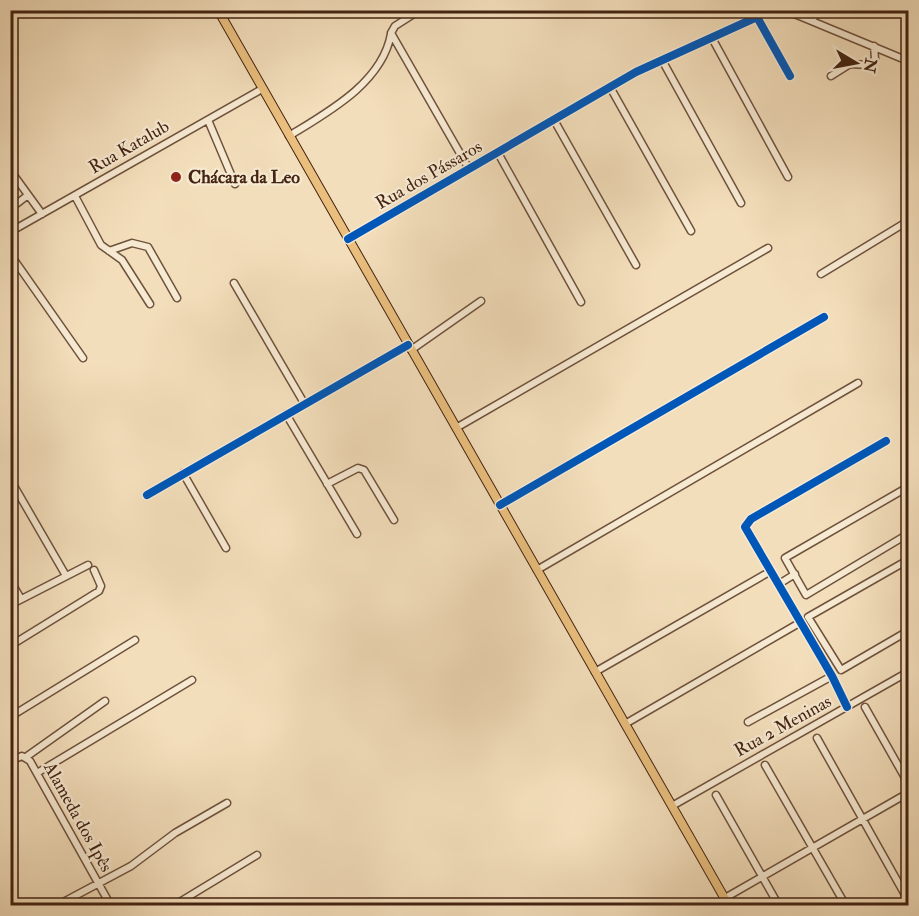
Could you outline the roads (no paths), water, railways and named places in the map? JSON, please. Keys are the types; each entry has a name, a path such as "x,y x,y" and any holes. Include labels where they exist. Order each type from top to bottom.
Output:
{"main road":[{"path":"218,10 727,902"}],"street":[{"path":"289,136 350,96 381,62 395,26 420,10"},
{"path":"812,20 819,10"},
{"path":"786,11 909,61"},
{"name":"Rua dos Pássaros","path":"348,239 610,87 662,60 757,18 790,76"},
{"path":"391,33 469,169"},
{"path":"712,38 788,177"},
{"path":"831,76 853,63 870,65 875,59 874,46"},
{"path":"662,60 741,203"},
{"path":"610,87 691,231"},
{"name":"Rua Katalub","path":"10,232 262,89"},
{"path":"208,120 235,184"},
{"path":"554,120 636,265"},
{"path":"498,153 581,302"},
{"path":"10,170 42,214"},
{"path":"10,209 28,195"},
{"path":"75,196 101,245 122,260 150,304"},
{"path":"821,274 909,221"},
{"path":"109,251 132,243 148,247 177,298"},
{"path":"456,428 768,248"},
{"path":"10,254 83,357"},
{"path":"234,284 304,403"},
{"path":"147,495 304,403 410,347 481,301"},
{"path":"500,506 824,317"},
{"path":"537,570 858,383"},
{"path":"286,414 357,534"},
{"path":"847,707 801,622 746,530 747,521 885,441"},
{"path":"327,484 358,468 364,470 394,520"},
{"path":"183,473 226,548"},
{"path":"10,479 65,574"},
{"path":"909,487 785,558 806,595 909,534"},
{"path":"909,560 808,617 841,670 909,631"},
{"path":"10,605 65,574 88,564"},
{"path":"10,646 99,591 101,586 94,570"},
{"path":"595,672 771,571"},
{"path":"779,584 795,574"},
{"path":"10,580 21,599"},
{"path":"625,724 801,622"},
{"path":"10,717 135,640"},
{"path":"748,722 830,673 838,665"},
{"name":"Rua 2 Meninas","path":"672,806 909,672"},
{"path":"37,774 192,680"},
{"path":"26,757 105,701"},
{"path":"865,707 909,783"},
{"path":"817,738 909,900"},
{"name":"Alameda dos Ipês","path":"10,760 26,757 111,906"},
{"path":"765,765 846,906"},
{"path":"727,902 763,876 909,793"},
{"path":"716,795 779,906"},
{"path":"56,906 97,882 131,866 175,833 227,802"},
{"path":"173,906 257,855"}],"place":[{"name":"Chácara da Leo","path":"176,177"}]}
